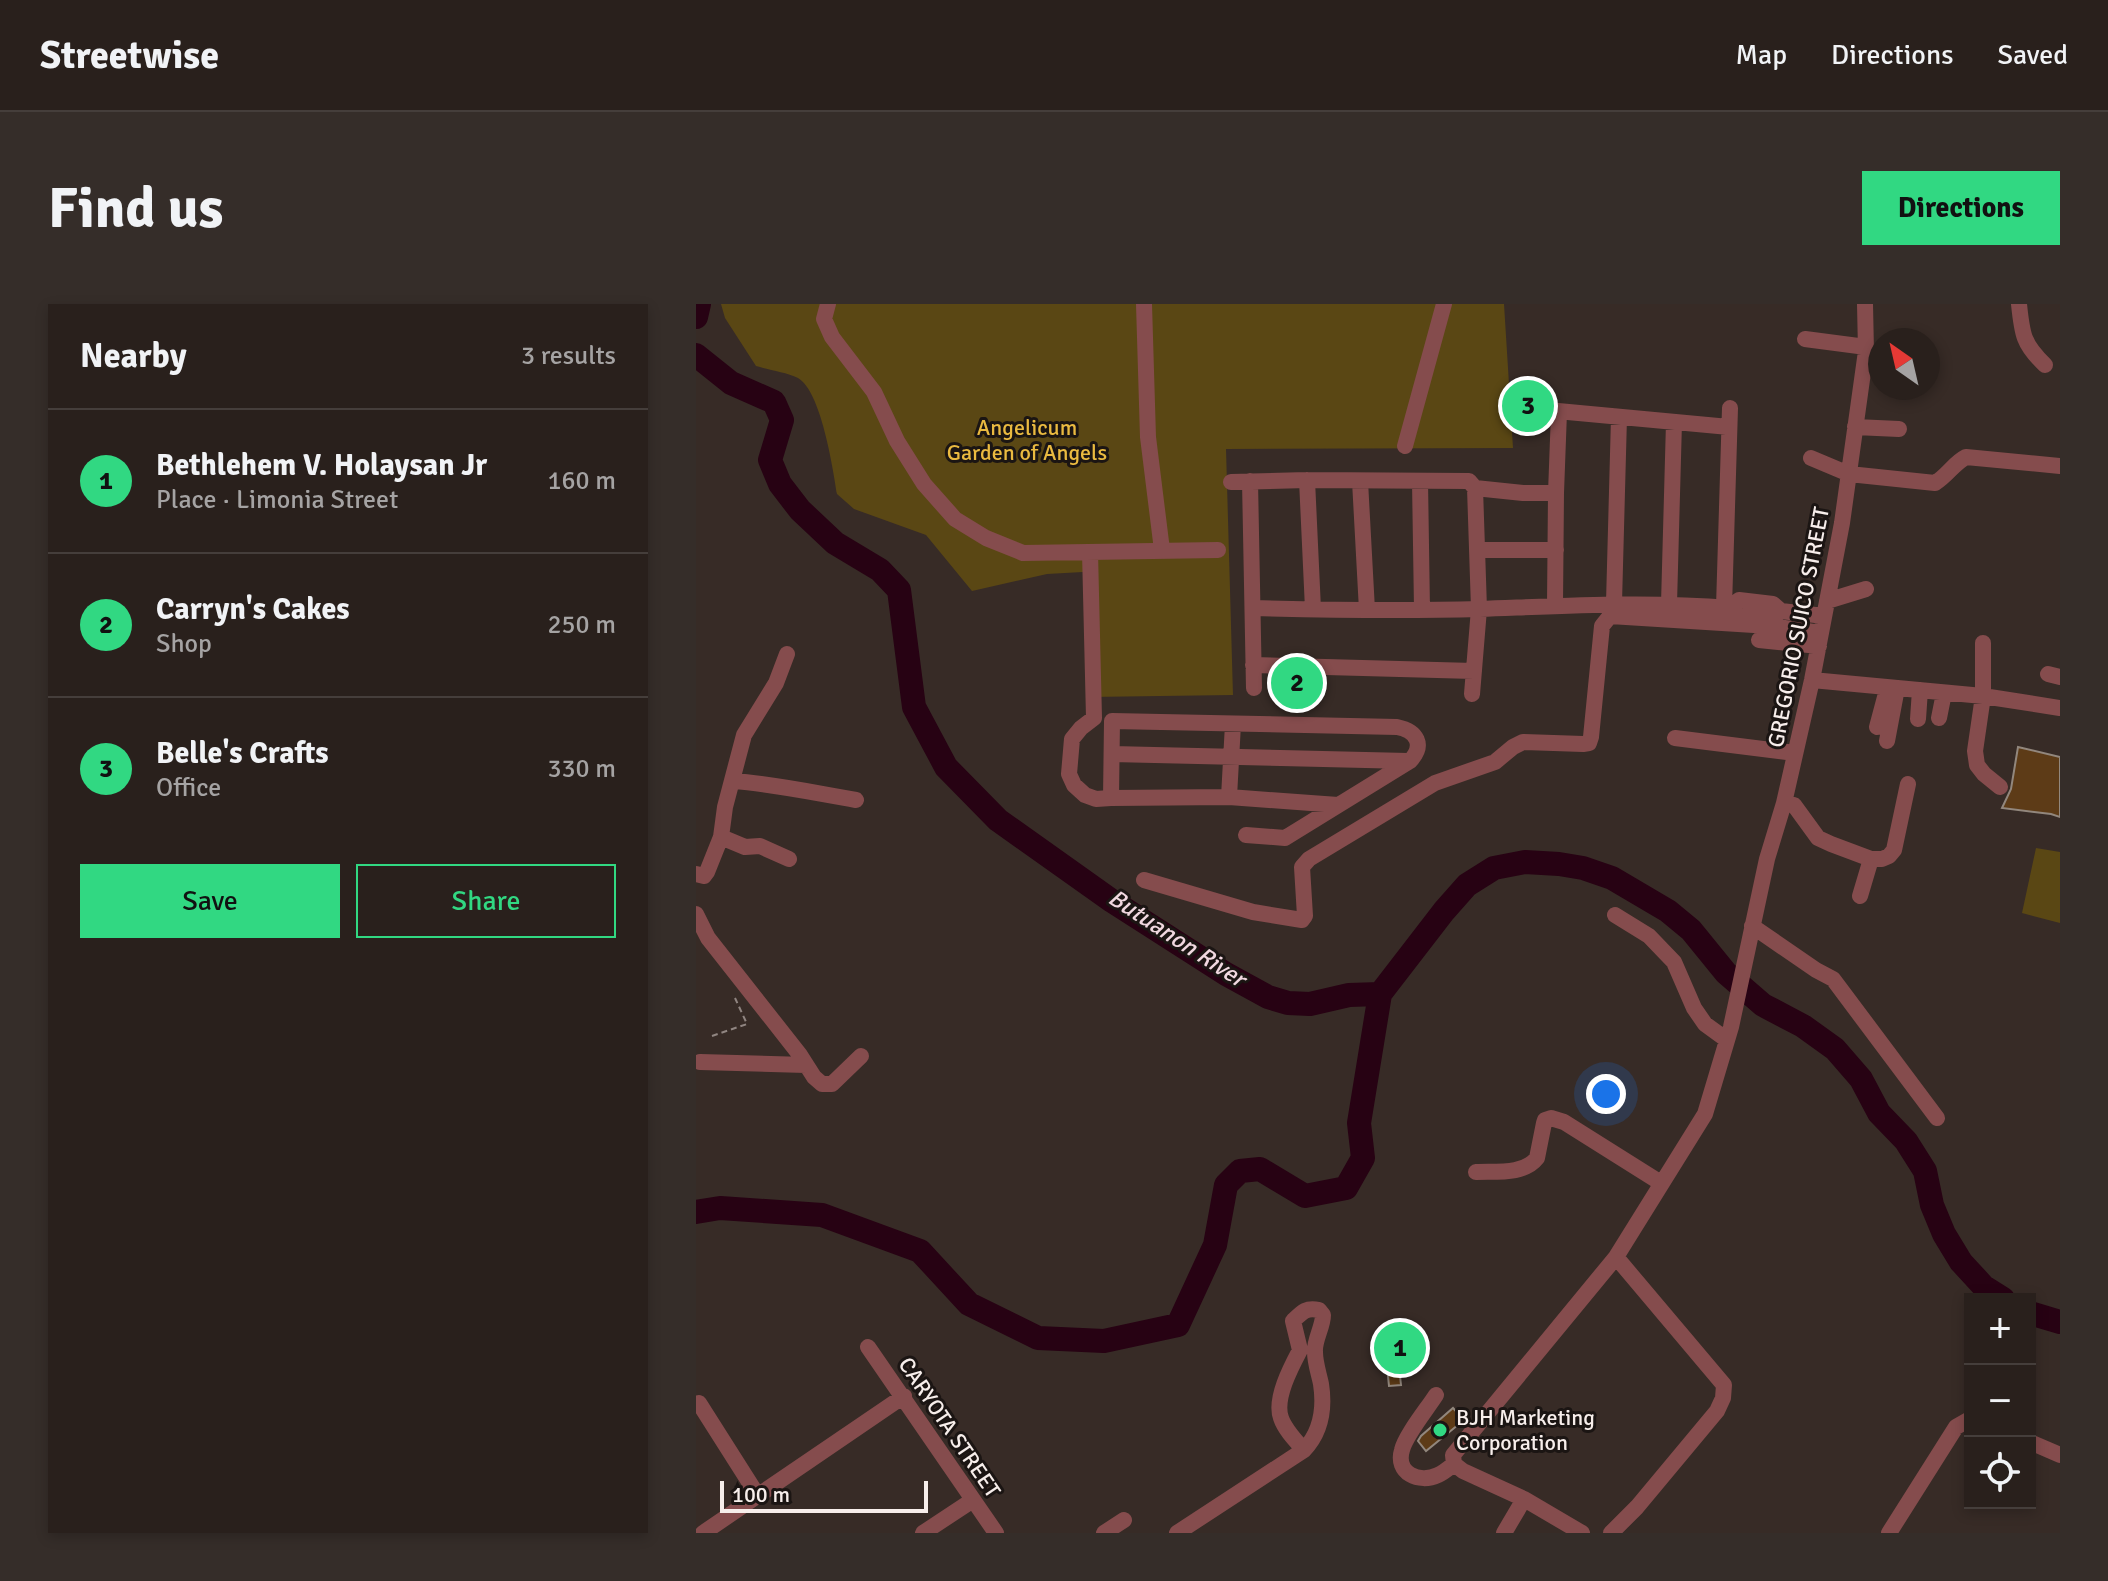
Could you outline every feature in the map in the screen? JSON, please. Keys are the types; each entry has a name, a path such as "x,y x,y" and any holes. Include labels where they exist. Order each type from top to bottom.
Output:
{"street":[{"path":"828,304 824,319 832,337 874,392 897,441 924,484 955,519 986,538 1023,553 1218,550"},
{"path":"1144,304 1148,437 1162,550"},
{"path":"1405,446 1444,304"},
{"name":"GREGORIO SUICO STREET","path":"1454,1464 1453,1455 1616,1257 1705,1114 1729,1033 1767,859 1784,803 1812,680 1849,474 1866,347 1865,304"},
{"path":"2019,304 2021,330 2030,350 2045,365"},
{"path":"1805,339 1866,347"},
{"path":"1515,407 1729,427"},
{"path":"1727,608 1730,408"},
{"path":"1555,605 1559,412"},
{"path":"1614,603 1619,417"},
{"path":"1669,604 1674,422"},
{"path":"1855,427 1899,429"},
{"path":"1811,458 1849,474 1935,483 1959,461 1973,457 2060,466"},
{"path":"1307,480 1313,609"},
{"path":"1250,481 1254,688"},
{"path":"1360,481 1367,610"},
{"path":"1420,481 1422,609"},
{"path":"1231,482 1469,481 1475,488 1479,609 1472,694"},
{"path":"1475,488 1556,493"},
{"path":"1478,550 1556,550"},
{"path":"1090,552 1094,718"},
{"path":"1759,640 1823,624 1866,589"},
{"path":"1253,608 1479,609 1614,603 1669,604 1727,608 1735,616 1771,619 1781,611 1823,624"},
{"path":"1144,880 1253,912 1302,920 1305,916 1302,867 1309,859 1435,783 1495,762 1518,744 1589,743 1602,626 1610,616 1770,626 1823,624"},
{"path":"1983,643 1983,696 1976,760 1984,774 2000,787"},
{"path":"696,874 704,876 707,872 721,837 725,807 744,735 776,683 787,654"},
{"path":"1253,665 1474,671"},
{"path":"1812,680 1983,696 2060,708"},
{"path":"1877,727 1892,688"},
{"path":"1887,741 1892,688"},
{"path":"1918,719 1920,690"},
{"path":"1939,718 1944,693"},
{"path":"1246,835 1285,838 1410,761 1417,753 1415,735 1397,727 1112,721 1094,718 1072,739 1069,774 1074,785 1085,795 1096,799 1229,797 1338,805"},
{"path":"1111,798 1112,721"},
{"path":"1229,797 1233,724"},
{"path":"1675,738 1795,753"},
{"path":"1112,754 1410,761"},
{"path":"733,781 779,785 856,800"},
{"path":"1784,803 1794,805 1818,838 1871,859 1882,859 1894,850 1908,784"},
{"path":"721,837 745,847 760,846 789,859"},
{"path":"1860,896 1871,859"},
{"path":"696,914 708,938 822,1084 832,1084 861,1056"},
{"path":"1615,915 1649,936 1674,962 1694,1008 1705,1024 1729,1033"},
{"path":"1752,926 1833,979 1937,1118"},
{"path":"700,1062 806,1065"},
{"path":"1476,1172 1530,1165 1537,1158 1545,1120 1551,1118 1564,1122 1661,1183"},
{"path":"1611,1533 1637,1507 1708,1422 1723,1398 1724,1385 1616,1257"},
{"name":"CARYOTA STREET","path":"868,1347 996,1533"},
{"path":"1177,1533 1304,1450 1316,1438 1321,1417 1322,1389 1307,1350 1290,1369 1278,1406 1281,1420 1304,1450"},
{"path":"1436,1395 1402,1448 1404,1470 1413,1477 1437,1476 1454,1464 1524,1499 1582,1533"},
{"path":"703,1533 904,1396"},
{"path":"699,1403 758,1496"},
{"path":"1889,1533 1956,1427 1964,1422"},
{"path":"2036,1445 2060,1455"},
{"path":"1504,1533 1524,1499"},
{"path":"923,1533 973,1500"},
{"path":"1104,1533 1124,1520"}],"path":[{"path":"712,1036 747,1024 734,995"}],"green space":[{"name":"Angelicum Garden of Angels","path":"721,304 1504,304 1513,448 1226,449 1233,695 1089,697 1083,572 1047,574 972,591 926,535 854,509 837,494 825,431 806,386 793,376 756,366 725,318"},
{"path":"2036,848 2060,852 2060,923 2022,913"}],"building":[{"path":"2018,747 2060,757 2060,817 2002,808 2011,789"},
{"path":"1399,1326 1401,1341 1413,1340 1415,1356 1398,1358 1401,1385 1389,1386 1383,1328"},
{"name":"BJH Marketing Corporation","path":"1453,1408 1464,1420 1426,1451 1418,1441 1421,1436"}],"waterway":[{"name":"Butuanon River","path":"696,317 699,304"},
{"name":"Butuanon River","path":"696,355 731,383 774,402 782,420 770,460 780,484 800,510 835,543 880,570 899,590 914,707 946,767 998,820 1112,901 1226,974 1268,997 1288,1003 1310,1004 1349,995 1380,994 1467,885 1494,868 1525,862 1559,864 1612,878 1668,911 1691,930 1726,973 1763,1005 1803,1026 1835,1049 1861,1079 1879,1113 1906,1141 1925,1171 1932,1205 1944,1234 1961,1262 1994,1293"},
{"path":"696,1212 720,1208 822,1215 920,1251 969,1304 1038,1338 1104,1341 1178,1325 1215,1245 1226,1185 1240,1171 1260,1169 1305,1196 1346,1188 1363,1158 1359,1123 1380,994"},
{"name":"Butuanon River","path":"2036,1315 2060,1322"}],"place":[{"name":"Belle's Crafts","path":"1528,406"},
{"name":"Carryn's Cakes","path":"1297,683"},
{"name":"Bethlehem V. Holaysan Jr","path":"1400,1348"},
{"name":"BJH Marketing Corporation","path":"1440,1430"}]}
